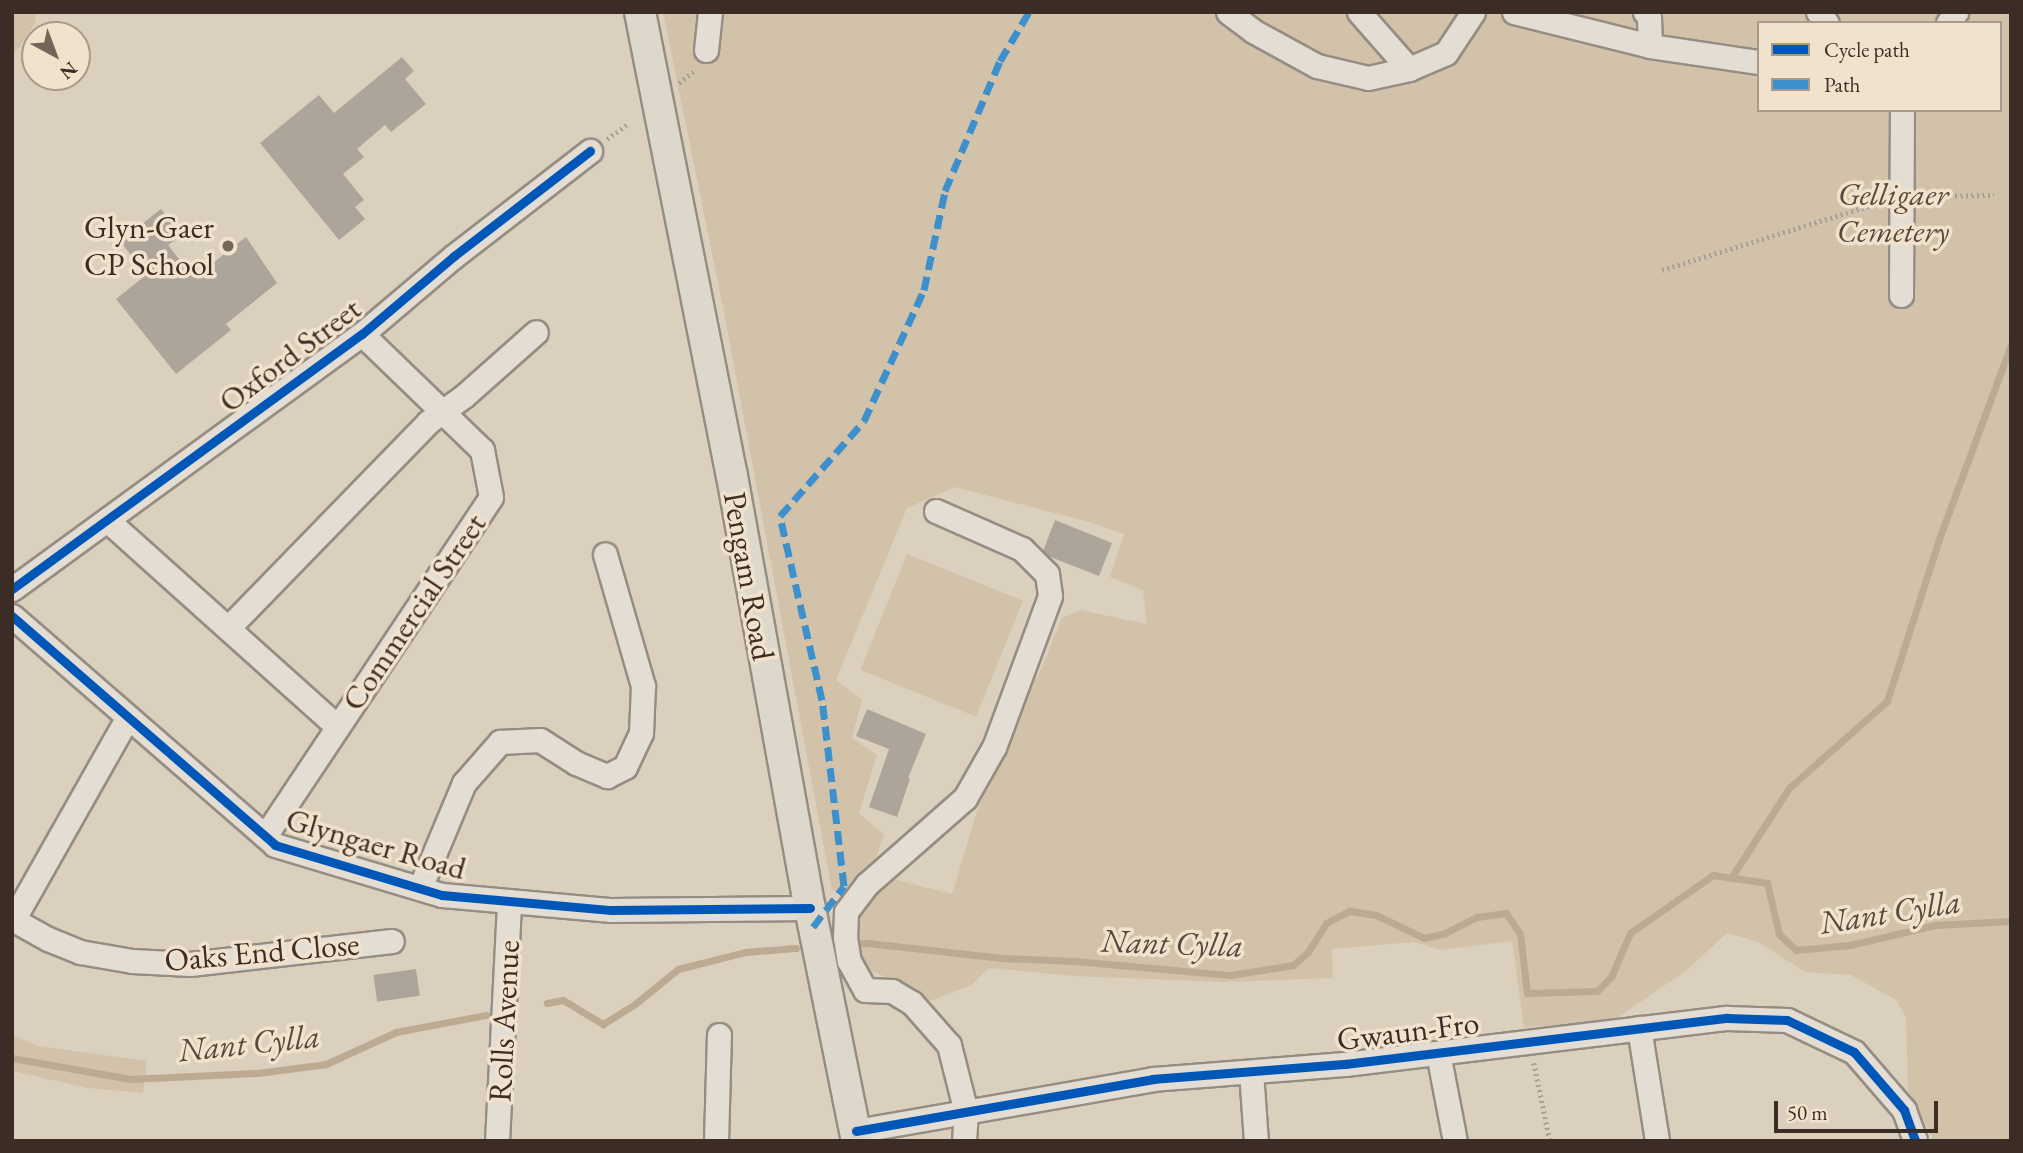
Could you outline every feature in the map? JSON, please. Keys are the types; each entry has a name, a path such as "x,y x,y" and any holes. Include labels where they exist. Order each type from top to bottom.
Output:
{"main road":[{"name":"Pengam Road","path":"640,12 732,476 810,908 856,1136"}],"street":[{"path":"706,50 710,12"},
{"path":"1228,12 1254,31 1317,66 1368,78 1409,69 1446,53 1473,12"},
{"path":"1359,12 1409,69"},
{"path":"1514,12 1650,46 1757,62"},
{"path":"1645,12 1649,17 1650,46"},
{"path":"1901,296 1902,112"},
{"name":"Oxford Street","path":"12,589 362,334 454,256 590,151"},
{"path":"228,628 443,409 464,396 536,332"},
{"name":"Commercial Street","path":"265,836 491,497 482,450 443,409 362,334"},
{"path":"936,511 1022,549 1047,574 1050,596 994,747 965,798 867,884 846,912 845,937 849,961 865,990 892,991 912,1003 949,1045 967,1112 964,1141"},
{"path":"107,520 338,727"},
{"path":"420,888 464,783 500,742 540,740 576,763 607,776 625,767 641,733 643,686 605,554"},
{"name":"Glyngaer Road","path":"12,616 275,845 442,895 611,910 810,908"},
{"name":"Oaks End Close","path":"128,717 13,920 80,952 132,961 190,964 392,941"},
{"name":"Rolls Avenue","path":"497,1141 509,901"},
{"name":"Gwaun-Fro","path":"856,1136 967,1112 1153,1079 1438,1053 1727,1018 1787,1020 1854,1052 1904,1110 1915,1141"},
{"path":"1639,1028 1657,1141"},
{"path":"716,1141 719,1035"},
{"path":"1438,1053 1455,1141"},
{"path":"1251,1072 1256,1141"}],"path":[{"path":"1662,270 1902,196 1994,195"},
{"path":"1529,1041 1550,1141"}],"green space":[{"path":"12,12 35,12 36,21 21,21 21,44 13,56"},
{"name":"Gelligaer Cemetery","path":"663,12 2011,12 2011,1141 1934,1141 1908,1090 1906,1017 1896,1000 1851,975 1805,972 1759,942 1727,933 1687,970 1611,1022 1524,1027 1512,941 1440,950 1414,942 1332,949 1333,978 1225,982 1074,976 989,968 971,985 930,1001 903,983 870,971 856,950 856,918 873,889 888,878 952,894 987,778 1024,677 1037,679 1062,618 1080,610 1147,624 1143,590 1110,577 1124,534 1089,522 955,487 907,508 836,680 862,700 852,738 877,755 859,813 884,835 872,869 847,892 832,890 724,312"},
{"path":"907,554 1023,601 976,717 860,670"},
{"path":"12,1035 38,1046 147,1061 143,1093 88,1088 12,1071"}],"building":[{"path":"402,57 414,71 405,79 426,104 391,132 385,125 357,149 364,157 343,174 364,200 355,207 365,219 339,240 260,143 319,95 334,113"},
{"path":"161,209 182,235 168,245 194,278 246,237 277,283 226,324 231,330 176,374 116,299 146,275 120,241"},
{"path":"1055,520 1112,543 1099,576 1048,556 1043,551"},
{"path":"867,709 926,734 908,778 910,779 897,817 869,807 889,749 856,736"},
{"path":"416,969 420,996 377,1002 373,975"}],"waterway":[{"path":"1731,878 1789,788 1887,701 1939,539 2011,344"},
{"name":"Nant Cylla","path":"850,944 868,943 1002,958 1075,961 1230,975 1293,965 1308,952 1326,923 1350,911 1376,915 1424,938 1445,933 1477,917 1506,913 1520,934 1527,993 1597,991 1611,977 1630,933 1713,875 1767,883 1779,934 1796,950 1850,945 1935,925 2011,921"},
{"name":"Nant Cylla","path":"547,1003 563,1000 603,1024 635,1004 678,969 745,952 796,948"},
{"name":"Nant Cylla","path":"12,1058 130,1079 258,1073 326,1064 396,1032 486,1015"}],"marked path":[{"path":"813,927 844,886 822,700 780,516 864,421 924,290 945,191 1000,61 1029,12"}],"cycle path":[{"path":"12,589 362,334 454,256 590,151"},
{"path":"12,616 275,845 442,895 611,910 810,908"},
{"path":"856,1131 1153,1079 1345,1064 1727,1018 1787,1020 1854,1052 1904,1110 1915,1141"}],"place":[{"name":"Glyn-Gaer CP School","path":"228,246"}]}
